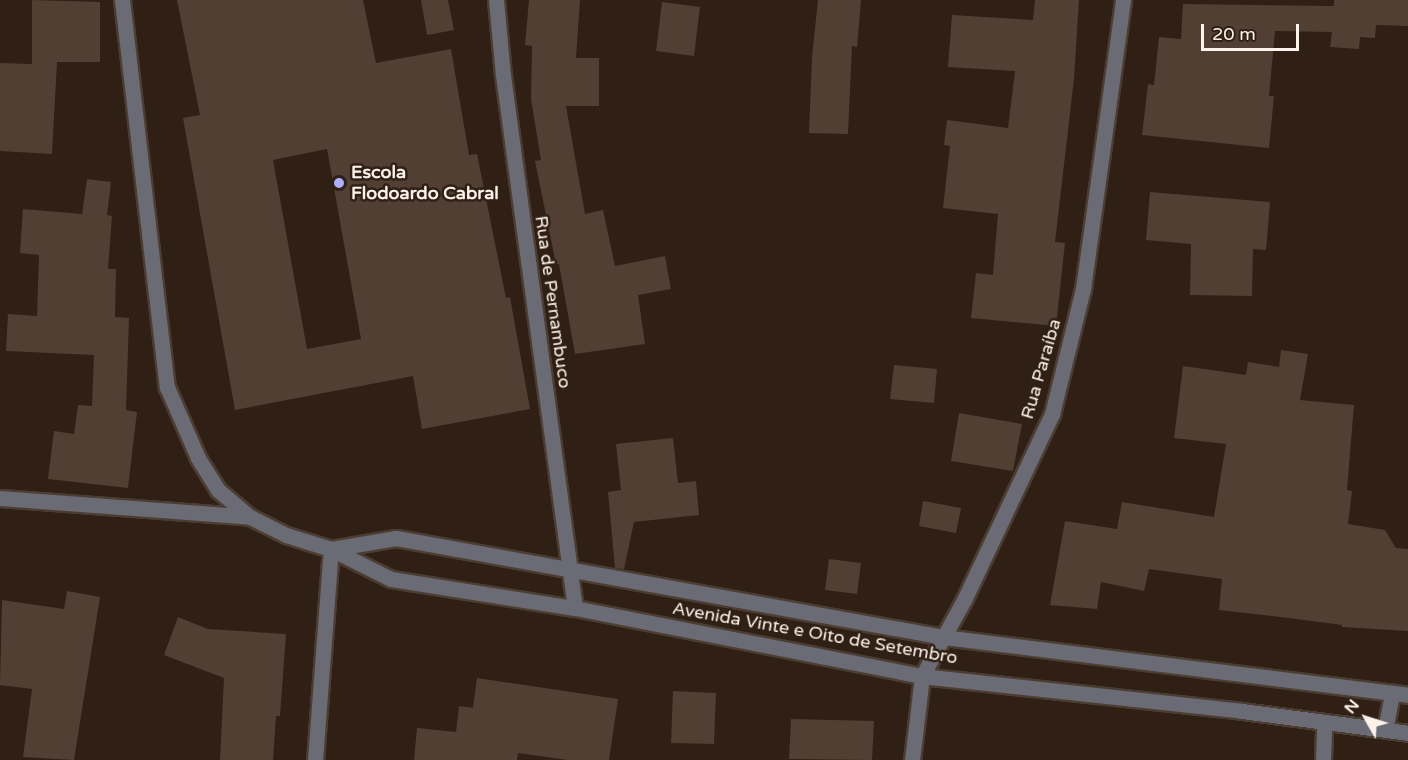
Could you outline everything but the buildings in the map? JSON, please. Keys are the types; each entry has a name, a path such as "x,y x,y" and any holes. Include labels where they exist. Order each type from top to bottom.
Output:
{"street":[{"path":"122,0 167,387 198,458 218,490 250,517"},
{"name":"Rua de Pernambuco","path":"496,0 503,75 575,608"},
{"name":"Rua Paraíba","path":"912,760 922,676 944,638 1052,414 1083,289 1124,0"},
{"name":"Avenida Vinte e Oito de Setembro","path":"0,498 250,517 286,535 331,549 391,579 575,608 922,676 1408,733"},
{"name":"Avenida Vinte e Oito de Setembro","path":"331,549 389,537 944,638 1408,695"},
{"path":"315,760 331,549"},
{"path":"1385,730 1392,693"},
{"path":"1323,760 1324,722"}],"place":[{"name":"Escola Flodoardo Cabral","path":"339,183"}]}
